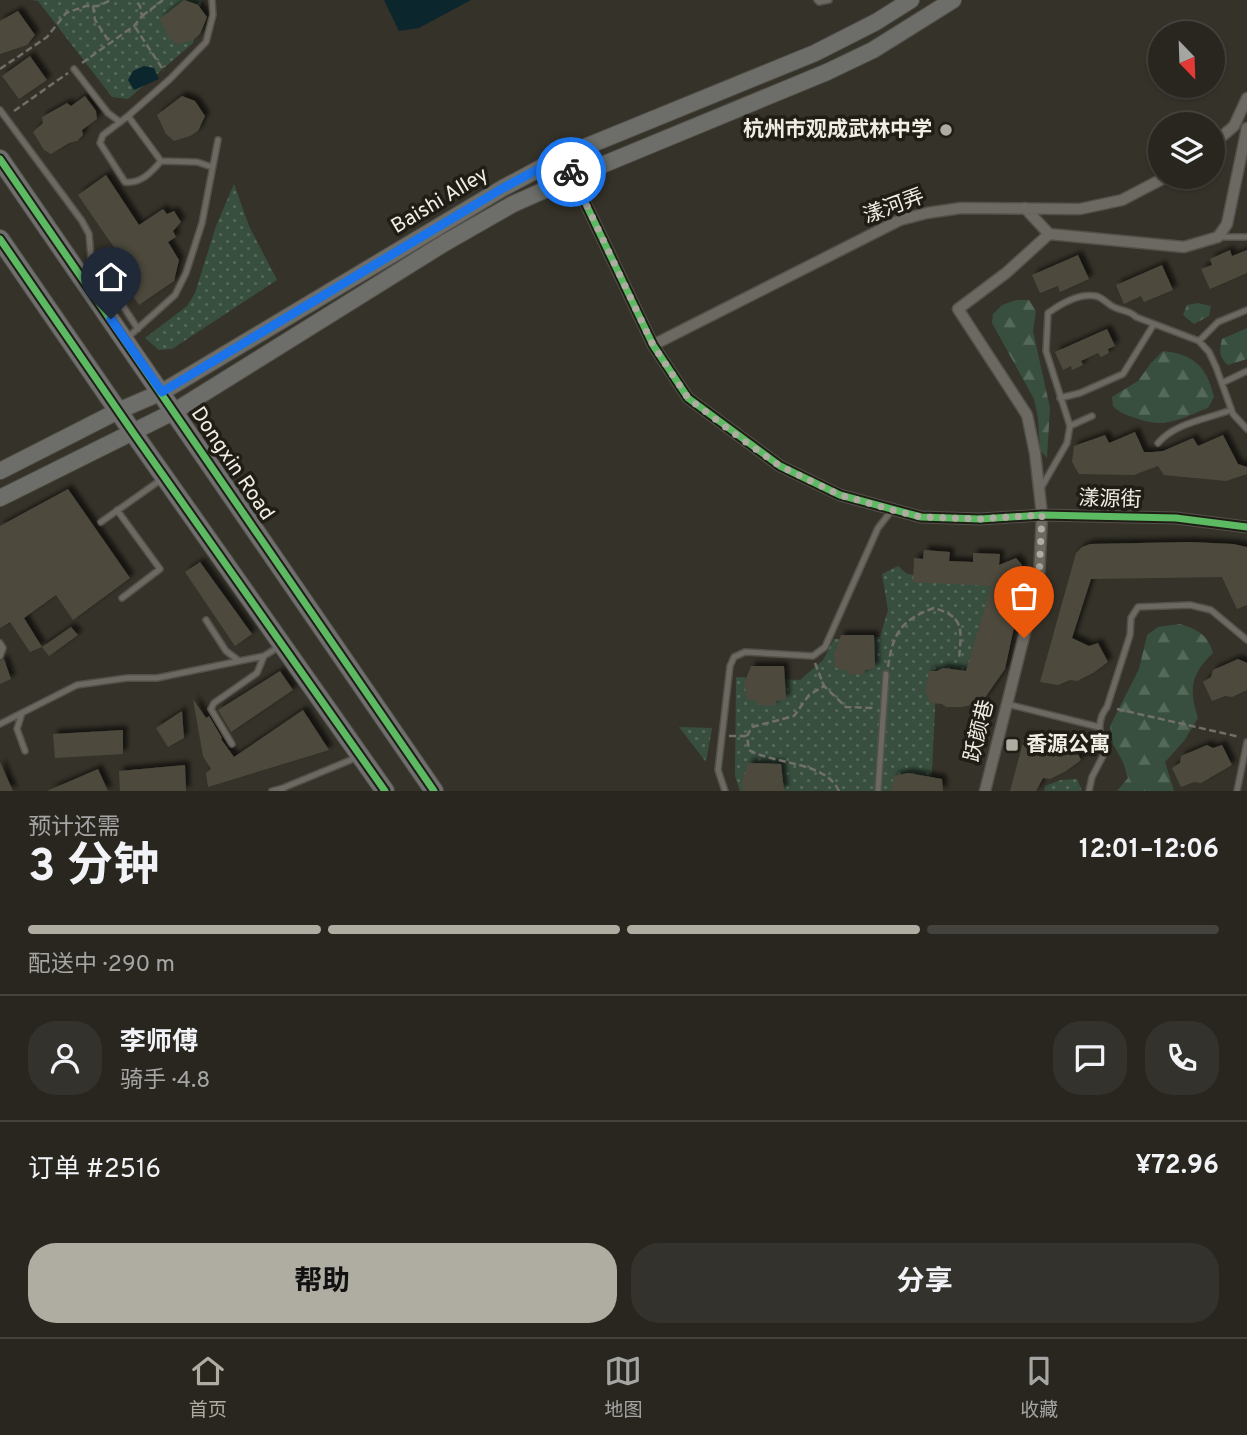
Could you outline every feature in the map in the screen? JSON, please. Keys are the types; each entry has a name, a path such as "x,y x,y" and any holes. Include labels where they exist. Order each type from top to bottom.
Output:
{"main road":[{"name":"Baishi Alley","path":"0,471 118,411 162,392 503,188 563,156 815,53 876,22 911,0"},
{"name":"Baishi Alley","path":"0,498 175,411 443,244 513,204 827,72 873,50 953,0"},
{"name":"Dongxin Road","path":"0,159 132,334 162,392 434,791"},
{"path":"0,239 385,791"}],"street":[{"path":"1225,134 1234,126 1247,97"},
{"path":"1025,208 1049,234 1184,247 1218,237 1227,224 1247,128"},
{"name":"漾源街","path":"563,156 653,345 688,398 770,459 840,495 921,517 968,519 1042,515 1176,518 1247,527"},
{"name":"漾河弄","path":"653,345 900,220 961,208 1080,209 1122,200 1148,186"},
{"name":"跃颜巷","path":"985,791 1039,577 1042,515 1035,453 1027,415 958,309 1006,273 1049,234"}],"lane":[{"path":"161,161 152,172 134,183 124,182 100,143 103,135 170,79 206,42 213,15 212,0"},
{"path":"817,0 829,0"},
{"path":"74,69 108,113 120,122"},
{"path":"0,110 82,221 89,233 91,257 132,334 175,295 186,273 202,223 218,140"},
{"path":"128,116 161,161"},
{"path":"161,161 197,162 212,167"},
{"path":"1218,237 1247,237"},
{"path":"1040,491 1067,443 1070,426 1046,351 1048,313 1062,303 1080,296 1098,296 1115,308 1130,310 1136,317 1199,341 1209,352 1238,423 1247,428"},
{"path":"1199,341 1218,322 1247,310"},
{"path":"1060,398 1080,393 1123,374 1154,324"},
{"path":"1222,383 1247,371"},
{"path":"1158,443 1166,434 1178,428 1231,410"},
{"path":"1070,426 1092,416"},
{"path":"101,522 164,477"},
{"path":"117,510 160,569 122,598"},
{"path":"725,791 718,770 730,666 734,657 744,652 813,656 825,647 878,528 892,510"},
{"path":"1089,791 1091,777 1104,754 1099,727 1100,716 1107,707 1130,635 1131,618 1138,607 1190,605 1211,610 1247,640"},
{"path":"206,620 226,651 239,660"},
{"path":"0,643 3,648 0,656"},
{"path":"0,724 77,685 127,678 157,678 264,656 282,645"},
{"path":"232,744 211,709 214,703 257,673 264,656"},
{"path":"878,791 886,674"},
{"path":"1007,704 1099,727"},
{"path":"22,713 18,729 25,751"},
{"path":"1237,791 1247,740"},
{"path":"272,791 283,789 360,756"}],"path":[{"path":"0,69 47,37 66,13 111,0"},
{"path":"142,16 163,0"},
{"path":"93,6 95,20 110,43"},
{"path":"134,26 170,79"},
{"path":"886,674 891,647 906,620 934,608 949,612 959,622 959,660"},
{"path":"813,656 824,687 846,707 883,708"},
{"path":"824,687 809,695 793,716 752,727 747,736 749,750 762,757 820,771 833,779 839,791"},
{"path":"1107,707 1247,740"},
{"path":"722,736 747,736"}],"green space":[{"path":"30,0 202,0 193,43 128,99 112,97 38,1"},
{"path":"234,184 249,226 277,280 172,349 159,350 145,338 187,306 195,293 216,226"},
{"path":"1016,300 1029,300 1036,311 1033,331 1050,408 1047,458 1040,450 1034,399 992,323 993,314 1002,305"},
{"path":"1198,303 1211,306 1209,316 1194,324 1183,315 1187,305"},
{"path":"1247,328 1247,359 1228,365 1220,354 1222,339"},
{"path":"1163,351 1183,355 1203,370 1214,397 1208,408 1166,423 1148,422 1116,409 1112,397 1138,381"},
{"path":"898,566 907,574 1000,583 969,685 936,689 931,791 740,791 735,776 736,677 800,680 823,660 834,639 880,637 888,610 882,574"},
{"path":"1180,624 1201,634 1213,653 1200,668 1193,683 1193,699 1198,718 1184,741 1165,762 1174,791 1117,791 1128,778 1113,744 1110,726 1139,669 1147,635 1158,627"},
{"path":"679,727 712,728 706,762"},
{"path":"1077,779 1082,791 1044,791 1045,786 1061,780"}],"water":[{"path":"384,0 471,0 419,28 399,31"},
{"path":"144,66 154,68 159,79 134,90 128,80 133,71"}],"building":[{"path":"184,0 198,5 207,17 200,34 193,40 177,44 169,38 160,19"},
{"path":"18,11 35,35 27,45 0,54 0,21"},
{"path":"30,56 47,80 19,99 2,76"},
{"path":"85,96 96,111 97,119 82,130 83,135 77,141 51,154 44,150 33,132 43,123 42,117 67,103 71,106"},
{"path":"182,96 195,101 205,116 198,131 174,141 166,134 157,115"},
{"path":"106,175 139,225 163,209 167,214 174,211 181,222 173,231 176,237 168,242 179,260 174,281 139,305 123,282 128,279 109,255 115,249 78,195"},
{"path":"1230,250 1232,256 1247,250 1247,273 1210,289 1201,269 1212,265 1210,259"},
{"path":"1078,255 1089,279 1060,292 1058,286 1040,293 1032,275"},
{"path":"1162,265 1173,290 1144,302 1141,296 1124,304 1116,285"},
{"path":"1107,329 1115,346 1108,349 1109,353 1101,357 1098,353 1081,361 1083,365 1072,370 1071,366 1063,370 1055,352"},
{"path":"1135,432 1144,452 1163,451 1193,438 1198,446 1223,435 1238,464 1247,467 1247,474 1226,481 1164,475 1158,466 1134,475 1079,474 1072,462 1074,446 1105,435 1109,443"},
{"path":"68,489 130,578 73,620 56,595 24,618 42,647 30,652 10,622 0,628 0,526"},
{"path":"1190,542 1247,547 1247,605 1237,609 1222,577 1091,579 1072,638 1089,646 1098,643 1108,662 1077,681 1070,680 1058,685 1040,682 1076,553 1082,547 1090,544"},
{"path":"924,550 950,552 949,561 973,562 973,553 1000,554 999,565 1016,558 1022,565 1021,595 1005,669 982,702 962,707 946,707 930,703 925,690 929,671 943,668 966,671 991,586 913,582 914,558 923,559"},
{"path":"200,562 252,634 235,646 185,572"},
{"path":"71,627 78,635 49,656 42,647"},
{"path":"841,635 874,635 875,668 865,670 863,675 848,674 846,670 836,668 834,654"},
{"path":"4,659 11,679 0,684 0,661"},
{"path":"1238,659 1247,663 1247,690 1232,697 1225,696 1212,701 1203,682 1211,677 1213,670"},
{"path":"751,666 784,666 786,699 776,701 773,706 759,705 756,701 747,699 744,684"},
{"path":"280,671 293,690 231,732 218,710"},
{"path":"193,699 206,718 209,716 234,757 303,710 329,750 208,787 206,773 211,769 203,756"},
{"path":"182,711 184,738 168,747 156,728"},
{"path":"123,730 123,754 55,758 53,734"},
{"path":"1025,735 1065,743 1071,740 1081,760 1050,779 1043,778 1036,791 1010,791"},
{"path":"1207,745 1213,748 1222,745 1232,765 1201,783 1194,782 1181,787 1172,768 1180,763 1181,756"},
{"path":"0,762 13,791 0,791"},
{"path":"748,763 781,764 784,791 743,791 742,782"},
{"path":"185,765 186,791 120,791 119,771"},
{"path":"98,769 108,791 47,791"},
{"path":"908,773 942,779 943,791 891,791 894,776"}],"cycle path":[{"path":"563,156 653,345 688,398 780,466 840,495 921,517 980,519 1042,515 1176,518 1247,527"},
{"path":"0,159 434,791"},
{"path":"0,239 385,791"}],"way so far":[{"path":"571,172 653,345 688,398 740,438 780,466 840,495 892,510 921,517 979,519 1042,515 1039,577 1024,638"}],"place":[{"name":"杭州市观成武林中学","path":"946,130"},
{"name":"香源公寓","path":"1012,745"}],"route":[{"path":"111,319 162,392 503,188 563,156 571,172"}]}
